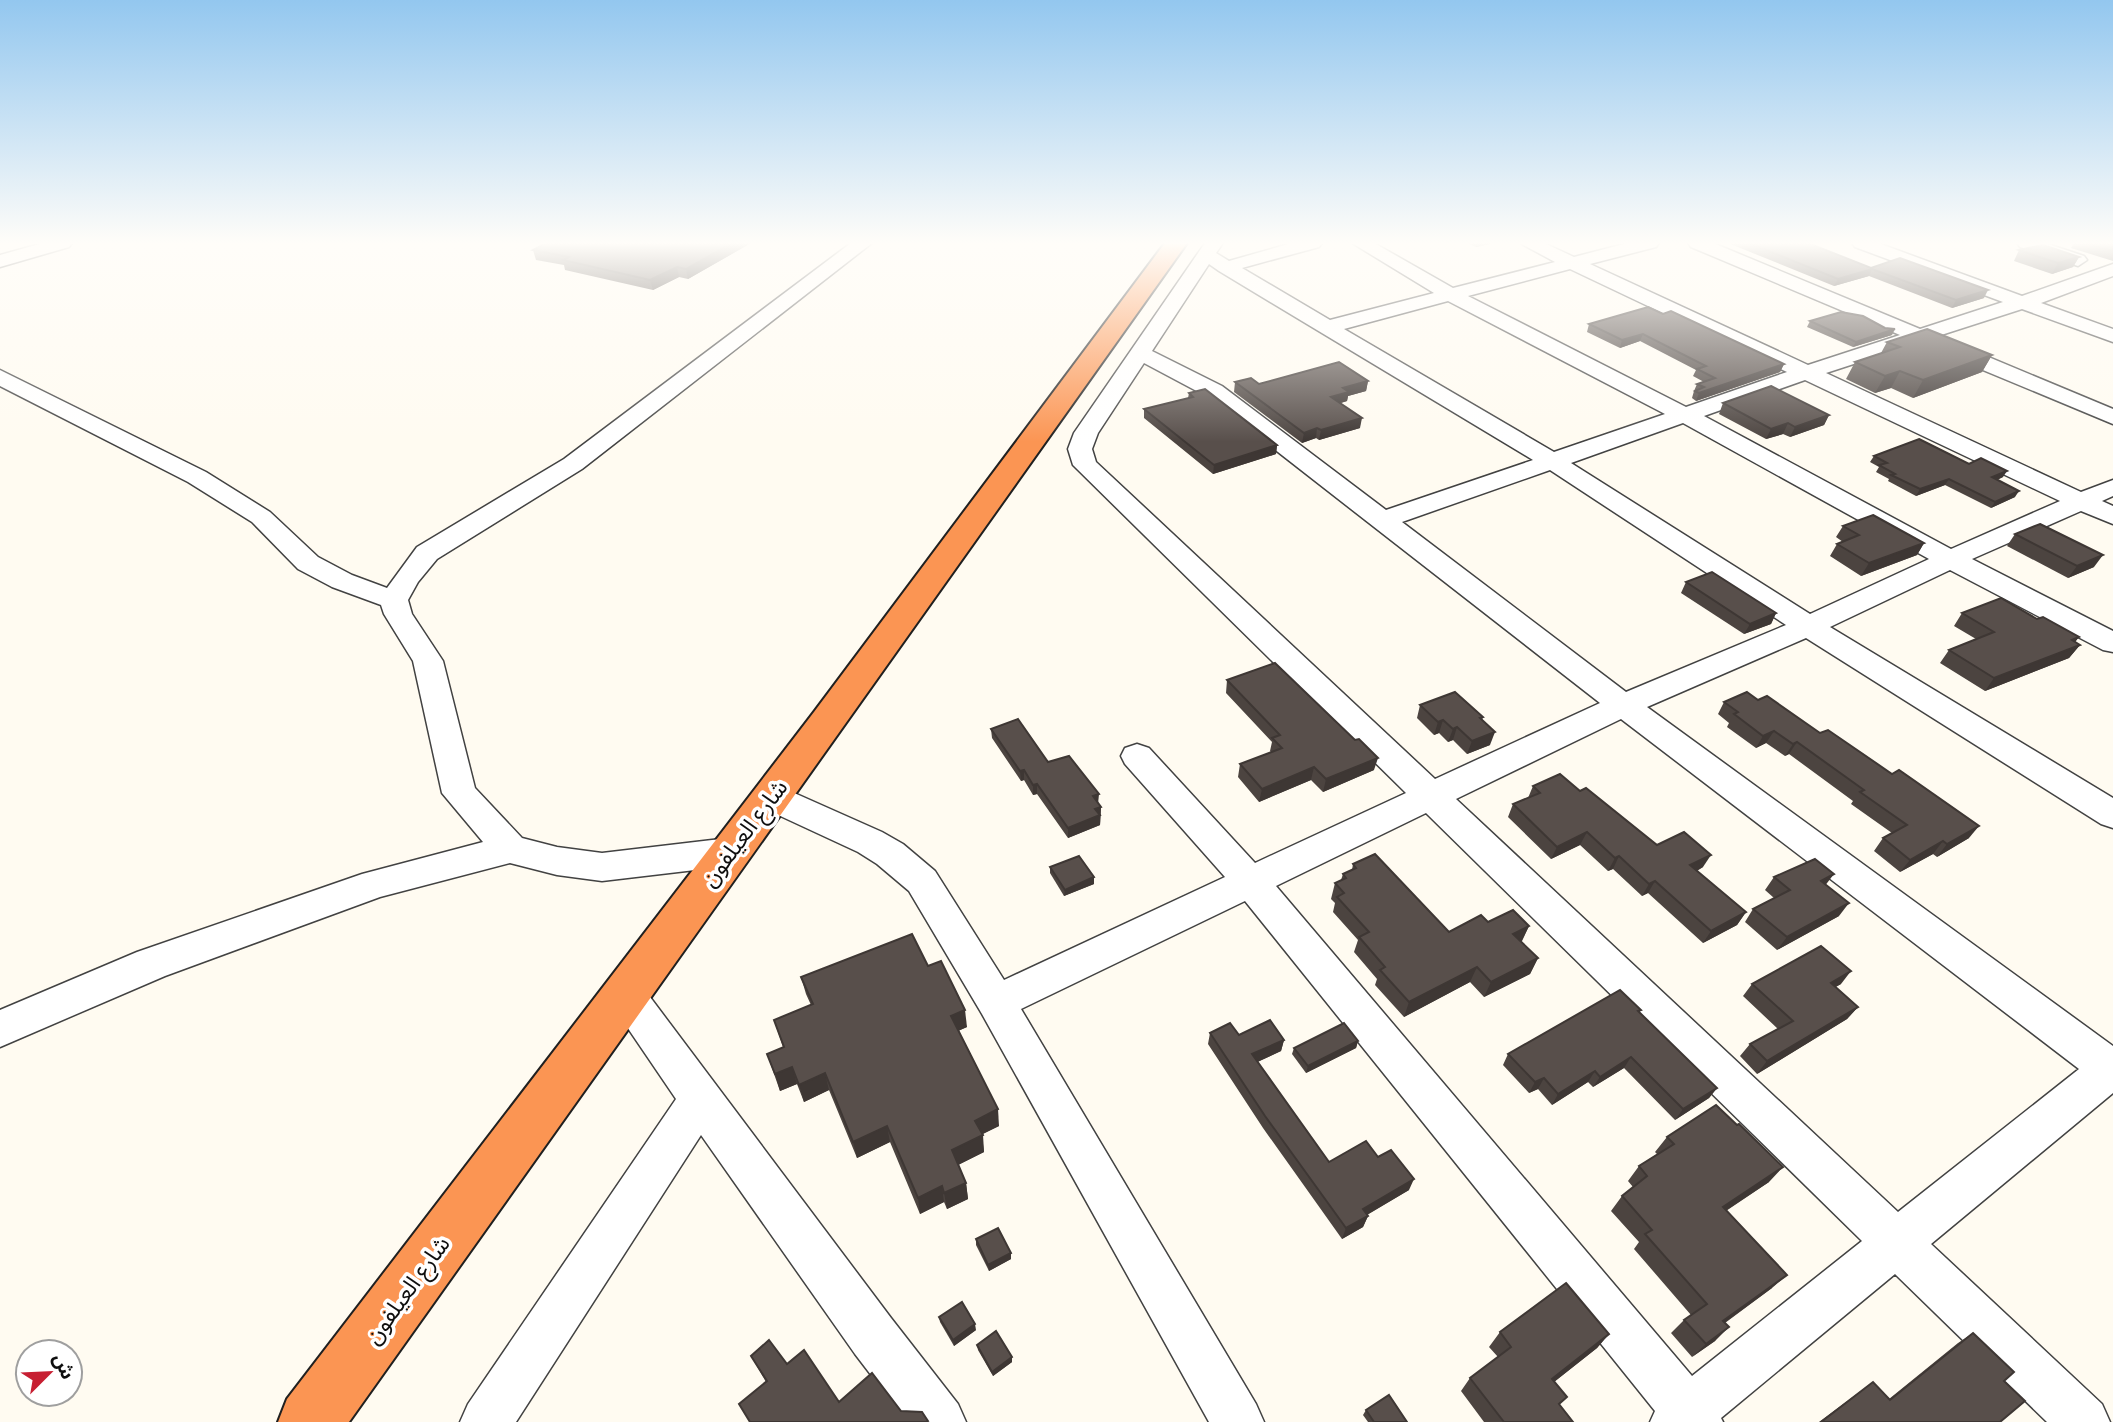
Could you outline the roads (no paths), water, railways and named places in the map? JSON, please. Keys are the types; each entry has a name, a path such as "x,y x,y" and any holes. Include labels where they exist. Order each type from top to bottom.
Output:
{"highway":[{"name":"شارع العيلفون","path":"310,1422 729,852 1159,309"}],"street":[{"path":"510,849 459,793 428,661 398,614 394,600 405,579 427,553 573,464 773,309"},
{"path":"1168,309 1082,441 1080,449 1084,465 2084,1422"},
{"path":"1298,309 1552,461 1808,626 2113,815"},
{"path":"1327,327 1399,309"},
{"path":"1480,309 1685,415 1950,559 2113,643"},
{"path":"1670,309 2113,516"},
{"path":"1859,309 2113,416"},
{"path":"1382,520 1804,373 2001,309"},
{"path":"2039,309 2113,336"},
{"path":"1137,756 1249,880 1687,1418 2112,1069 1623,705 1214,391 1140,353"},
{"path":"0,377 197,477 261,517 307,563 342,581 394,600"},
{"path":"996,1002 1623,705 1808,626 2113,487"},
{"path":"771,797 870,842 908,866 934,898 1238,1422"},
{"path":"0,1029 151,964 375,884 510,849 556,861 602,867 729,852"},
{"path":"624,993 873,1336 940,1422"},
{"path":"486,1422 701,1098"}]}
